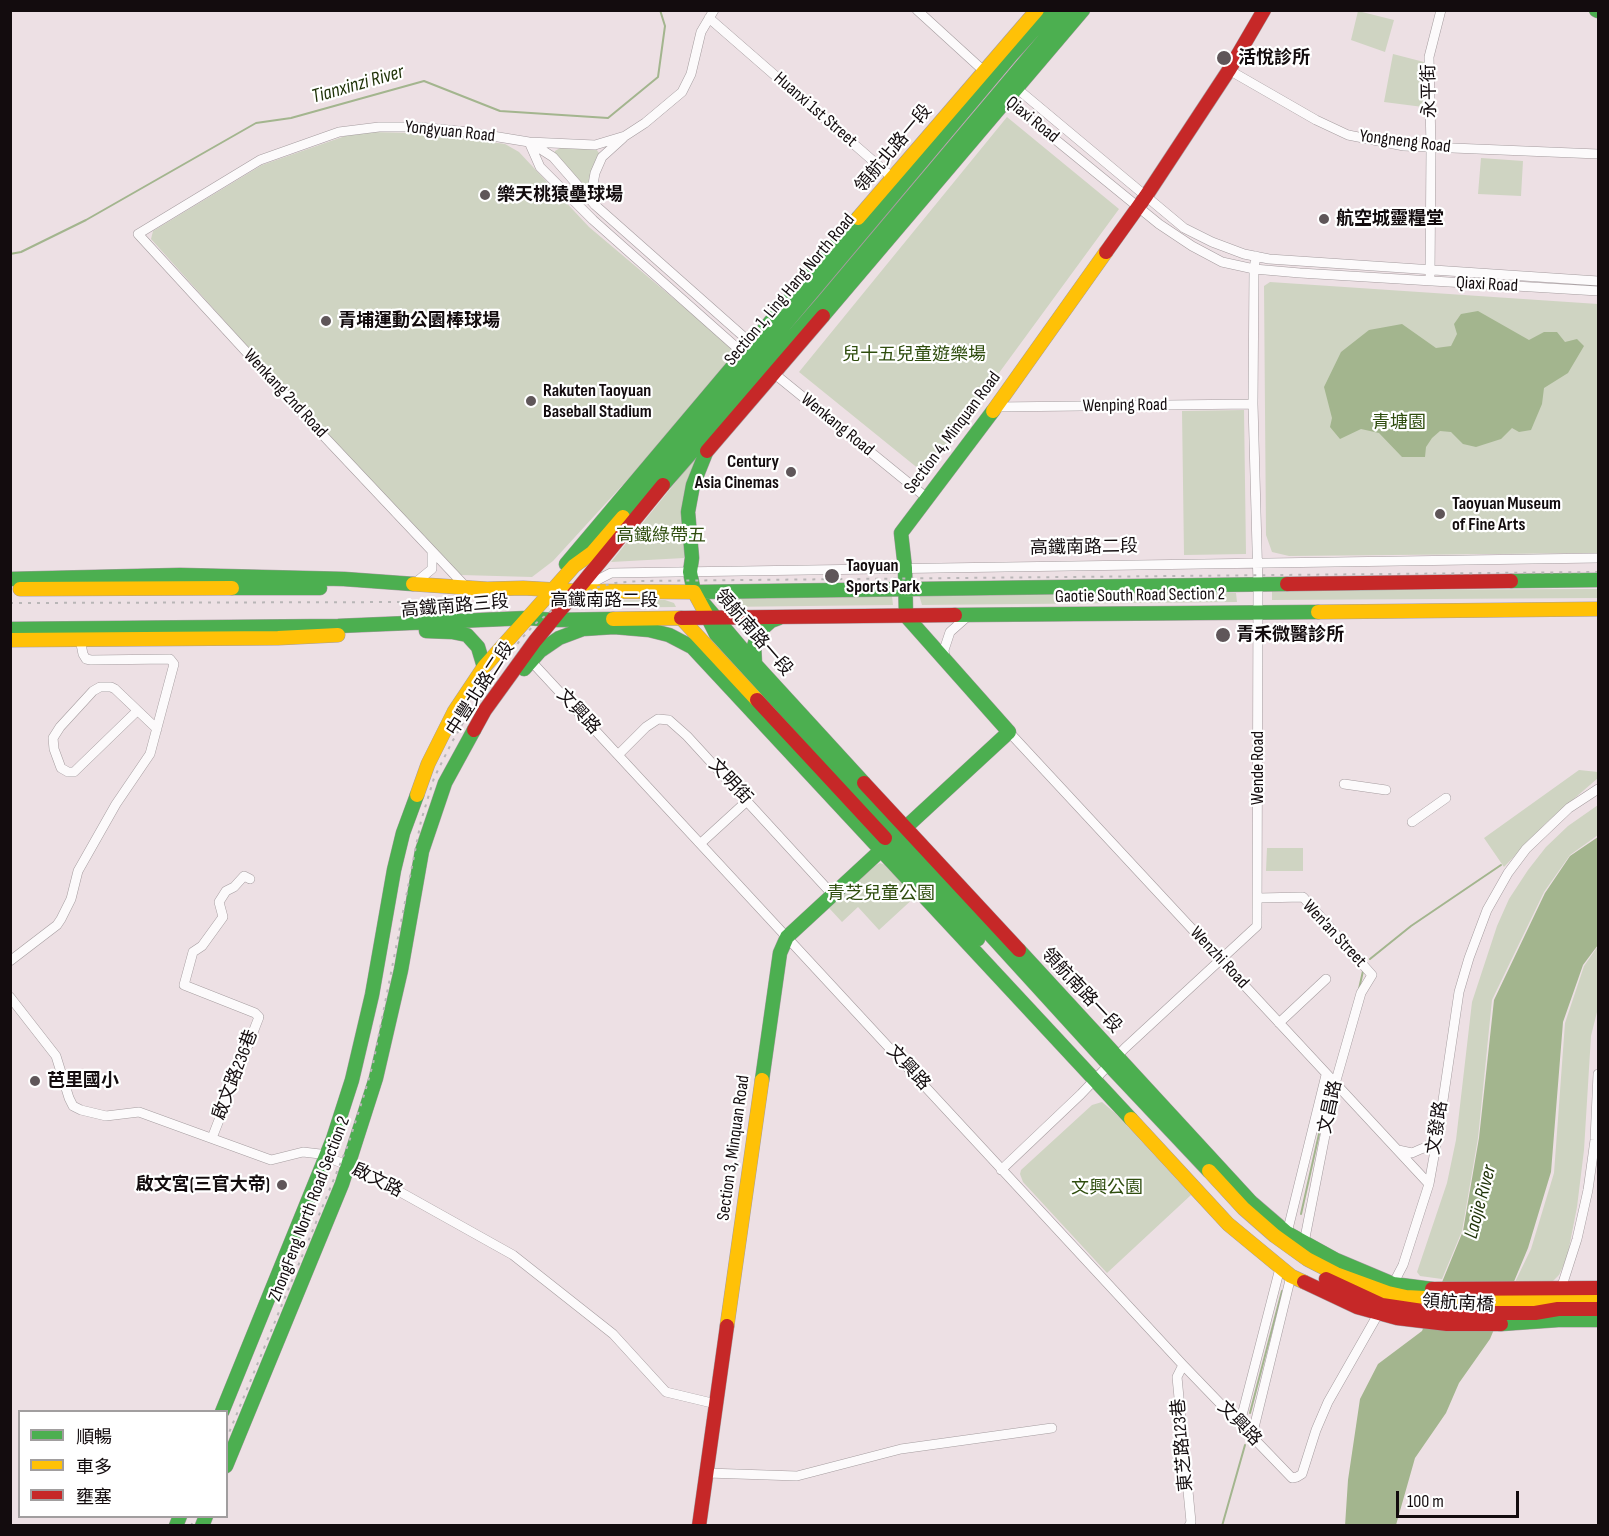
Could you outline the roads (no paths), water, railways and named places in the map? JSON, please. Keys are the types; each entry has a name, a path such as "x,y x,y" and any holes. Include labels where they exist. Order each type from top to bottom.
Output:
{"street":[{"path":"917,10 988,75 1037,10"},
{"name":"Section 1, Ling Hang North Road","path":"576,591 710,430 761,362 907,191 988,75 1012,54 1052,10"},
{"path":"554,590 564,567 761,362 907,191 1003,97 1069,10"},
{"path":"1013,85 1083,10"},
{"name":"Section 4, Minquan Road","path":"906,616 905,568 901,533 996,407 1142,201 1229,70 1264,10"},
{"name":"永平街","path":"1430,282 1429,57 1441,10"},
{"name":"Yongyuan Road","path":"138,234 260,160 339,132 379,127 418,127 529,142 595,145 625,136 645,123 682,92 691,74 701,32 712,14"},
{"name":"Huanxi 1st Street","path":"712,14 907,191"},
{"name":"Yongneng Road","path":"1229,70 1316,120 1347,135 1404,146 1599,154"},
{"name":"Qiaxi Road","path":"988,75 1013,85 1192,246 1222,262 1254,269 1599,291"},
{"name":"Qiaxi Road","path":"988,75 1003,97 1142,201 1184,228 1212,242 1269,259 1599,281"},
{"path":"593,220 595,205 592,190 595,173 602,157 625,136"},
{"name":"Wenkang Road","path":"529,142 553,158 595,205 744,338 761,362"},
{"name":"Wenkang Road","path":"529,142 540,167 593,220 736,347 761,362 927,498"},
{"name":"Wenkang 2nd Road","path":"138,234 432,553 467,588"},
{"name":"Wende Road","path":"1001,1170 1257,926 1259,898 1258,584 1253,404 1256,256"},
{"path":"706,453 746,407 761,362"},
{"name":"Wenping Road","path":"996,407 1253,404"},
{"path":"706,453 710,430 746,407"},
{"name":"領航南路一段","path":"706,453 693,485 688,512 692,558 690,572 694,592 712,618 755,664 893,838"},
{"path":"415,583 432,569 432,553"},
{"name":"高鐵南路二段","path":"576,591 611,573 1599,558"},
{"name":"高鐵南路三段","path":"14,582 180,575 344,579 467,588"},
{"name":"Gaotie South Road Section 2","path":"694,592 1599,580"},
{"name":"高鐵南路三段","path":"14,582 75,588 523,588 554,590"},
{"name":"高鐵南路二段","path":"554,590 694,592"},
{"name":"中豐北路二段","path":"327,1156 352,1080 372,995 394,870 403,833 428,765 454,712 484,667 554,590"},
{"name":"中豐北路二段","path":"348,1167 376,1078 401,970 422,851 445,783 485,710 507,678 576,591"},
{"name":"Gaotie South Road Section 2","path":"681,618 1599,609"},
{"path":"893,838 1009,732 906,616"},
{"path":"946,661 945,641 950,632 969,616"},
{"path":"755,664 754,646 757,637 762,628 781,617"},
{"name":"高鐵南路三段","path":"10,629 326,626 528,618"},
{"name":"高鐵南路三段","path":"10,640 327,636 407,629 426,631 528,618"},
{"name":"高鐵南路二段","path":"528,618 553,620 681,618"},
{"path":"681,618 709,648 730,687"},
{"name":"領航南路一段","path":"712,618 716,634 893,838 1106,1068 1243,1208 1306,1259 1386,1299 1404,1302"},
{"path":"407,629 469,619"},
{"name":"高鐵南路二段","path":"510,687 530,660 559,638 583,629 614,627 649,630 669,635 692,647 730,687"},
{"path":"10,961 57,925 61,919 71,899 78,871 116,804 150,754 174,664 170,659 86,659 80,639 38,629"},
{"path":"426,631 467,635 478,647 484,667"},
{"name":"領航南路一段","path":"709,648 893,838 1106,1068 1287,1233 1336,1260 1386,1299"},
{"name":"文興路","path":"530,660 1001,1170 1287,1474"},
{"path":"137,711 74,772 61,768 54,749 53,738 93,691 100,687 111,687 157,729"},
{"name":"領航南路一段","path":"730,687 893,838"},
{"name":"文明街","path":"618,754 646,727 658,719 669,720 832,894"},
{"name":"Wenzhi Road","path":"1009,732 1326,1076 1429,1184"},
{"path":"1344,784 1386,790"},
{"name":"文發路","path":"1287,1474 1292,1478 1297,1478 1302,1474 1328,1402 1403,1265 1429,1184 1459,992 1468,958 1487,910 1508,873 1526,849 1569,808 1599,789"},
{"path":"1412,822 1446,798"},
{"path":"701,843 747,801"},
{"name":"Section 3, Minquan Road","path":"699,1526 780,953 787,937 893,838"},
{"name":"啟文路236巷","path":"212,1138 259,1017 255,1013 184,985 193,952 202,946 223,917 219,902 226,891 234,887 244,876 250,879"},
{"name":"Wen'an Street","path":"1259,898 1303,897 1372,975"},
{"name":"文昌路","path":"1304,1243 1335,1084 1361,993 1372,975"},
{"path":"1279,1023 1326,979"},
{"name":"啟文路","path":"10,997 56,1056 73,1106 90,1114 106,1116 140,1112 271,1160 303,1152 327,1156 368,1174 513,1255 613,1334 666,1392 716,1404"},
{"name":"領航南路一段","path":"1106,1068 1228,1224 1286,1272 1357,1306 1386,1299 1404,1302"},
{"path":"1559,1304 1577,1239 1597,1140 1599,1074"},
{"name":"文昌路","path":"1287,1233 1326,1076"},
{"path":"1398,1150 1412,1153 1426,1147 1438,1134"},
{"name":"ZhongFeng North Road Section 2","path":"223,1410 327,1156"},
{"name":"ZhongFeng North Road Section 2","path":"228,1461 348,1167"},
{"path":"1240,1423 1286,1272"},
{"path":"1251,1436 1286,1272"},
{"path":"1523,1307 1535,1313 1599,1288"},
{"name":"領航南橋","path":"1404,1302 1442,1290 1523,1307"},
{"path":"1523,1307 1599,1299"},
{"name":"領航南橋","path":"1404,1302 1436,1313 1523,1307"},
{"path":"1559,1304 1599,1309"},
{"path":"1559,1304 1599,1320"},
{"name":"東芝路123巷","path":"1183,1365 1177,1377 1191,1522 1189,1526"},
{"path":"707,1473 796,1476 902,1449 1052,1428"}],"water":[{"path":"1478,311 1529,340 1544,332 1557,332 1565,342 1577,339 1584,346 1568,373 1544,388 1542,404 1531,430 1519,432 1512,428 1501,439 1476,447 1463,444 1451,432 1440,431 1426,447 1425,457 1402,457 1379,433 1361,429 1340,439 1330,427 1332,418 1324,387 1341,352 1369,330 1402,324 1436,348 1451,346 1457,334 1454,324 1461,314"},
{"name":"Laojie River","path":"1598,837 1598,945 1583,965 1563,1022 1551,1172 1528,1248 1490,1339 1459,1383 1446,1413 1415,1458 1396,1525 1345,1526 1348,1480 1360,1399 1378,1364 1422,1331 1463,1231 1479,1138 1494,1000 1545,893 1570,856"}],"waterway":[{"name":"Tianxinzi River","path":"10,254 21,252 86,220 256,123 291,118 424,81 500,111 608,118 658,77 665,26 660,10"},
{"path":"1370,959 1411,926 1501,865"},
{"path":"1359,989 1363,971"},
{"path":"1301,1214 1326,1103"},
{"path":"1250,1413 1282,1291"},
{"path":"1222,1526 1245,1445"}],"railway":[{"path":"228,1435 348,1145 365,1092 373,1064 421,821 434,778 478,697 521,639 556,607 595,588 615,583 640,581 1598,572"},
{"path":"10,603 415,602"},
{"path":"191,1526 194,1518"}],"place":[{"name":"活悅診所","path":"1224,58"},
{"name":"樂天桃猿壘球場","path":"485,195"},
{"name":"航空城靈糧堂","path":"1324,219"},
{"name":"青埔運動公園棒球場","path":"326,321"},
{"name":"Rakuten Taoyuan Baseball Stadium","path":"531,401"},
{"name":"Century Asia Cinemas","path":"791,472"},
{"name":"Taoyuan Museum of Fine Arts","path":"1440,514"},
{"name":"Taoyuan Sports Park","path":"832,576"},
{"name":"青禾微醫診所","path":"1223,635"},
{"name":"芭里國小","path":"35,1081"},
{"name":"啟文宮(三官大帝)","path":"282,1185"}],"park label":[{"name":"兒十五兒童遊樂場","path":"914,355"},
{"name":"青塘園","path":"1399,423"},
{"name":"高鐵綠帶五","path":"661,536"},
{"name":"青芝兒童公園","path":"881,894"},
{"name":"文興公園","path":"1107,1188"}]}
